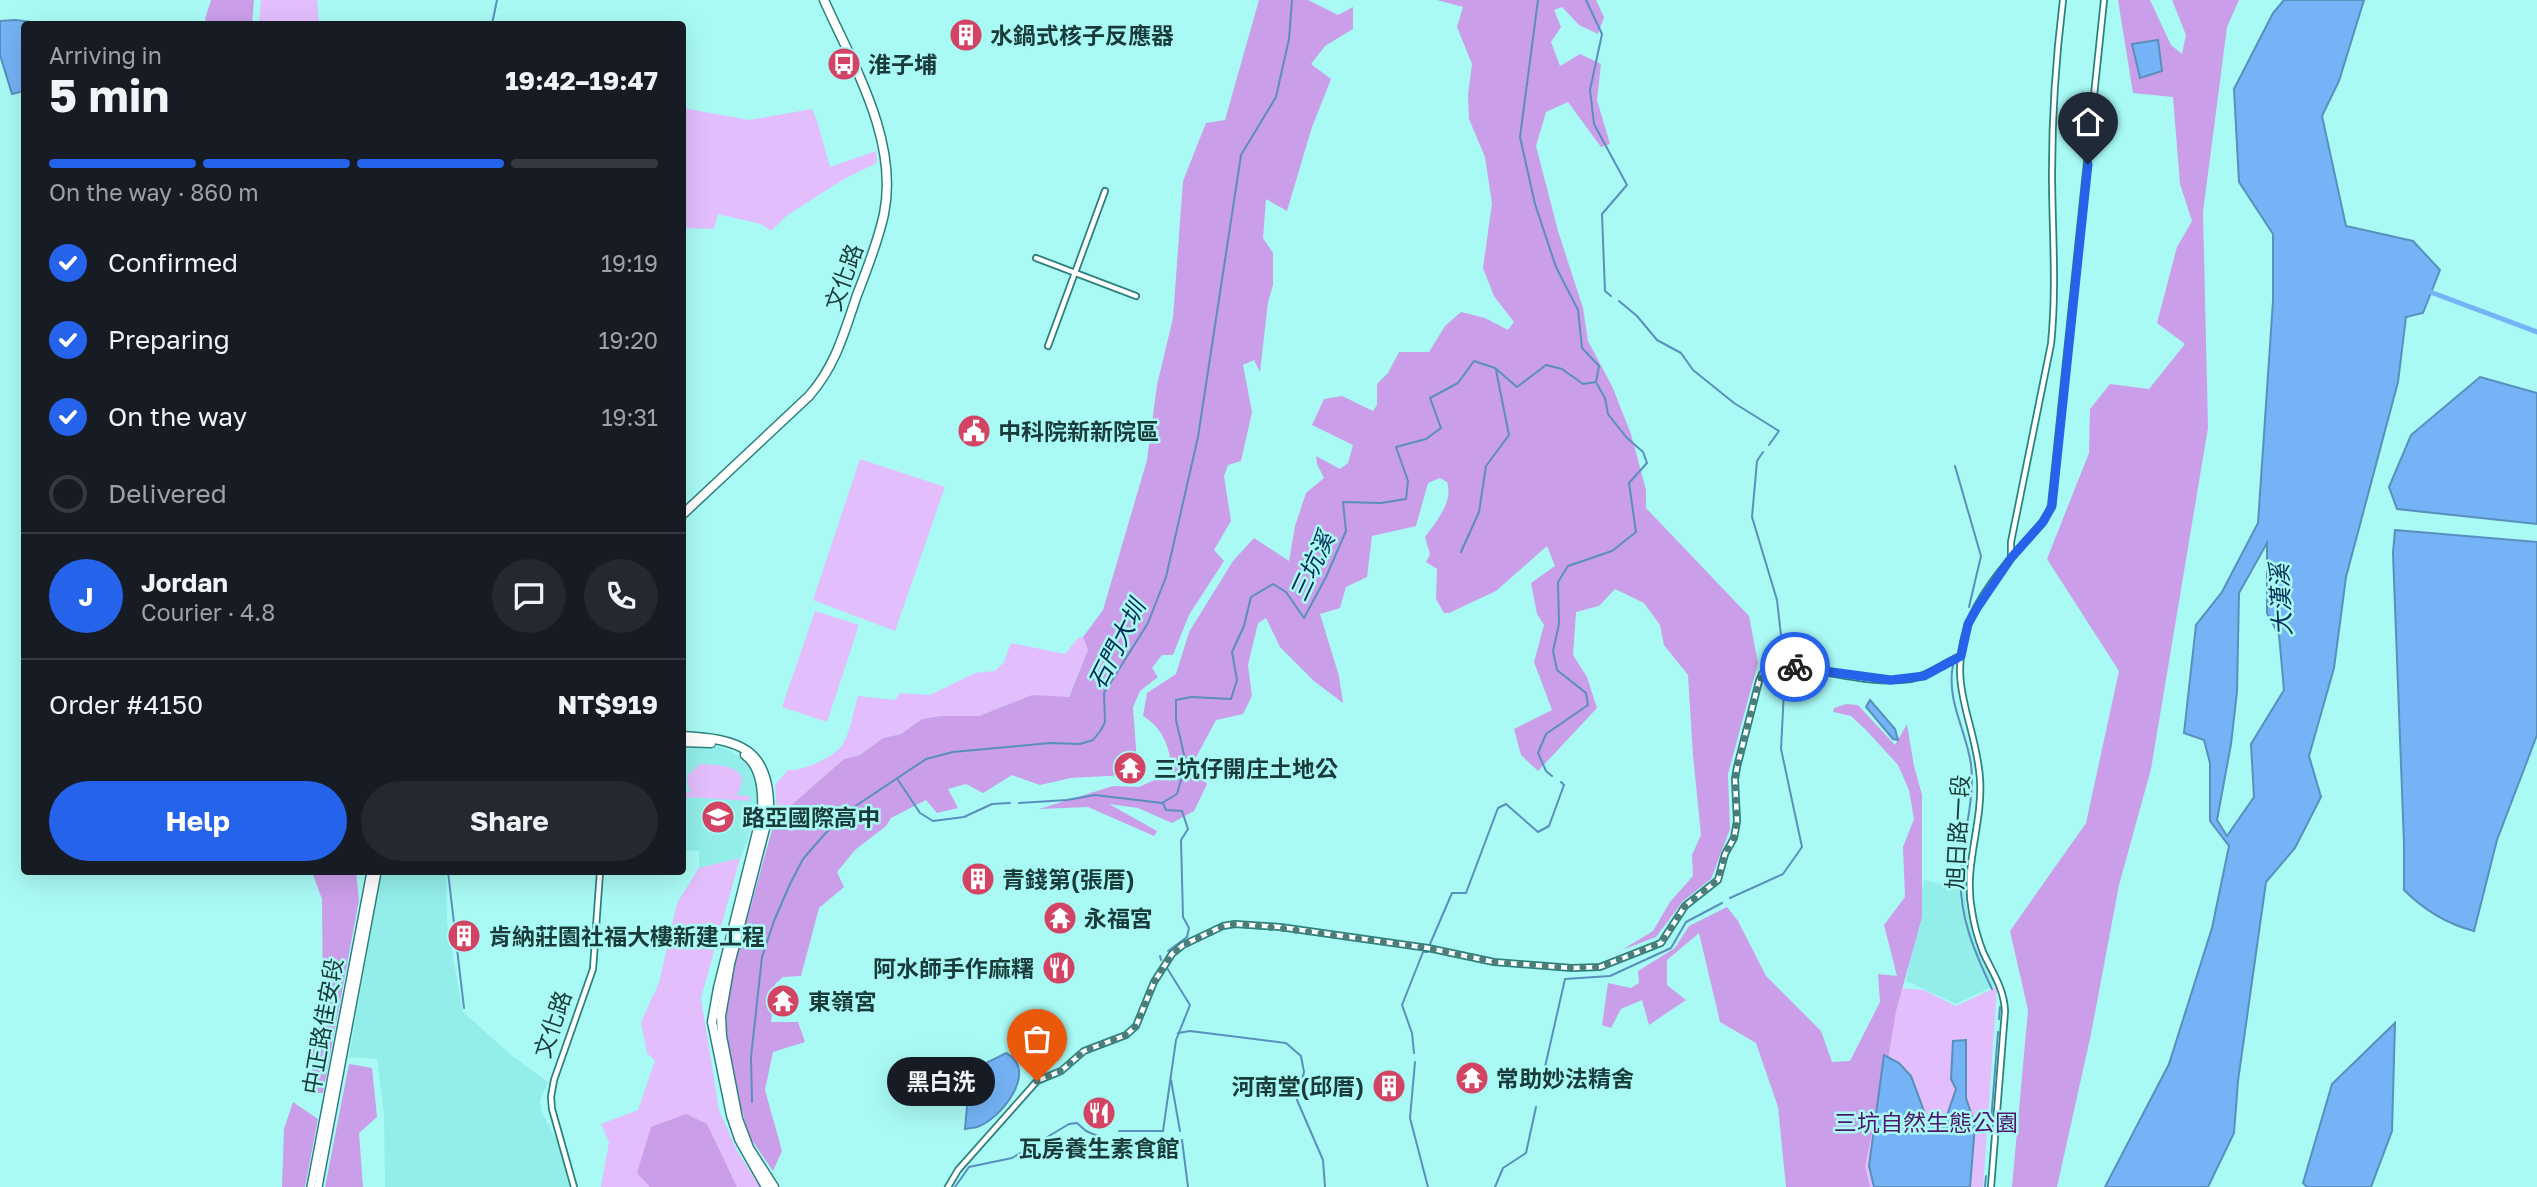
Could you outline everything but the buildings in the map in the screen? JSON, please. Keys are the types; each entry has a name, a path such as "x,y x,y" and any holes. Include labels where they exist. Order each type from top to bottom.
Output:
{"main road":[{"name":"文化路","path":"686,511 809,396 825,377 879,235 887,191 884,146 871,106 824,0"},
{"path":"686,736 733,742 757,758 768,787 769,813 730,964 720,1016 738,1119 749,1148 774,1187"},
{"path":"686,742 731,746 750,758 764,794 712,1022 731,1115 739,1139 766,1187"},
{"name":"中正路佳安段","path":"311,1187 370,875"},
{"name":"中正路佳安段","path":"318,1187 376,875"}],"street":[{"path":"2011,558 2011,542 2055,312 2053,83 2063,0"},
{"name":"旭日路一段","path":"1991,1187 2006,1011 2003,993 1983,951 1971,907 1970,869 1980,816 1980,778 1975,744 1960,691 1961,656 1963,640 1973,616 2011,558 2043,522 2052,506 2105,0"},
{"path":"1048,346 1105,191"},
{"path":"1036,258 1136,296"},
{"path":"948,1187 958,1170 1037,1081 1061,1071 1084,1051 1126,1035 1136,1026 1154,982 1172,954 1184,945 1223,926 1235,924 1280,928 1428,948 1494,962 1572,968 1600,967 1661,943 1685,906 1718,880 1725,854 1734,838 1737,821 1737,767 1763,672 1778,666 1870,679 1910,679 1924,676 1961,656"},
{"name":"文化路","path":"574,1187 551,1097 554,1080 593,969 600,875"}],"shaded area":[{"path":"211,0 254,0 252,21 205,19"},
{"path":"1259,0 1308,0 1338,15 1353,7 1353,29 1325,46 1311,64 1331,79 1312,127 1287,211 1266,199 1263,238 1273,253 1273,285 1268,302 1260,372 1254,360 1243,365 1252,412 1241,461 1228,465 1224,476 1231,521 1214,550 1224,561 1189,615 1173,655 1162,655 1152,668 1158,677 1140,691 1133,707 1137,762 1128,765 1126,775 1071,778 1040,785 1012,775 983,793 966,784 948,789 958,808 937,813 926,800 891,818 886,826 855,850 837,872 844,887 819,908 801,976 783,977 775,984 771,1022 798,1022 805,1042 773,1052 765,1090 782,1151 773,1171 749,1136 728,1053 726,1004 777,812 789,807 844,759 860,755 883,738 901,734 922,719 979,716 1032,695 1069,697 1088,650 1083,637 1103,610 1147,460 1157,385 1173,318 1183,181 1206,123 1225,120"},
{"path":"1437,0 1596,0 1604,17 1598,34 1579,25 1562,7 1554,10 1561,27 1551,42 1560,66 1580,54 1601,64 1597,100 1610,144 1601,147 1568,102 1546,112 1536,146 1558,231 1583,308 1588,341 1612,386 1631,434 1646,490 1646,508 1749,616 1758,663 1728,774 1730,829 1711,879 1683,901 1656,937 1622,950 1653,931 1670,902 1693,876 1692,855 1701,835 1688,675 1664,645 1660,625 1644,603 1615,589 1599,606 1576,612 1573,655 1587,677 1597,708 1538,771 1521,755 1514,729 1552,710 1534,662 1544,625 1537,614 1531,583 1555,566 1547,546 1496,591 1444,613 1436,599 1437,569 1426,562 1430,554 1425,537 1446,504 1449,489 1447,482 1440,478 1428,483 1416,526 1372,536 1367,577 1346,587 1340,608 1320,614 1339,676 1343,703 1314,681 1280,647 1266,618 1258,623 1248,665 1252,696 1243,714 1216,720 1193,763 1207,784 1194,811 1172,823 1138,808 1109,804 1157,831 1154,836 1088,807 1039,809 1113,786 1139,787 1172,772 1165,740 1156,727 1143,716 1147,693 1176,674 1189,632 1233,561 1254,538 1289,561 1295,526 1306,493 1324,478 1316,456 1340,469 1348,463 1353,445 1312,425 1324,399 1342,396 1373,411 1377,405 1377,384 1388,373 1399,352 1429,352 1445,326 1461,312 1485,318 1508,330 1514,322 1494,296 1483,268 1492,203 1485,157 1469,119 1468,95 1472,64 1457,27 1463,7"},
{"path":"2118,0 2150,0 2171,45 2182,54 2186,35 2172,0 2239,0 2227,27 2203,212 2208,428 2151,769 2119,885 2091,1034 2057,1187 2012,1187 2028,1010 2010,931 2086,823 2119,671 2047,559 2089,453 2090,409 2110,384 2149,389 2185,344 2157,323 2177,247 2192,221 2180,184 2173,97 2133,93"},
{"path":"1846,704 1858,705 1895,745 1907,724 1922,795 1922,917 1896,1011 1865,1166 1870,1187 1786,1187 1778,1107 1756,1043 1720,1022 1699,933 1667,960 1667,985 1686,1000 1649,1025 1642,1000 1621,1009 1611,1028 1602,1025 1608,983 1631,988 1639,983 1638,971 1675,948 1689,926 1727,907 1738,921 1766,976 1821,1031 1832,1062 1850,1061 1880,1002 1878,974 1897,976 1884,925 1905,897 1903,847 1914,819 1909,790 1898,765 1851,716 1833,712 1834,708"},
{"name":"路亞國際高中","path":"686,745 715,746 729,750 748,762 760,790 747,843 740,858 699,868 699,851 686,850"},
{"path":"1965,862 1975,930 1996,985 1956,1004 1906,981 1924,880 1940,884"},
{"path":"313,875 356,875 359,900 323,1093 317,1093 309,1053 323,1016 322,899"},
{"path":"380,875 446,875 447,923 463,1012 511,1055 548,1082 540,1101 542,1113 559,1144 569,1187 385,1187 384,1115 377,1059 349,1057"},
{"path":"349,1064 372,1068 377,1117 359,1133 363,1187 325,1187"},
{"path":"293,1102 318,1119 305,1187 282,1187 284,1129"},
{"path":"686,1114 707,1124 737,1187 650,1187 637,1173 651,1127"}],"green space":[{"path":"261,0 317,0 319,21 259,21"},
{"path":"686,109 749,120 812,109 830,167 876,151 877,163 844,179 786,216 771,231 761,224 718,214 714,229 686,228"},
{"path":"860,459 945,487 895,631 813,600"},
{"path":"815,611 859,625 827,722 782,707"},
{"path":"1083,637 1088,650 1068,698 1032,695 979,716 922,719 901,734 883,738 860,755 844,759 789,807 777,812 775,785 788,770 817,763 839,749 848,734 858,696 895,700 900,693 930,695 975,673 995,671 1004,662 1011,643 1065,654 1078,638"},
{"path":"700,764 725,766 738,772 742,778 737,795 750,796 750,801 686,797 686,792 691,792 687,784 688,775"},
{"path":"740,858 701,998 719,1110 736,1149 760,1187 601,1187 609,1142 601,1124 638,1110 655,1061 647,1053 641,1022 659,983 677,903 699,868"},
{"name":"三坑自然生態公園","path":"1886,987 1924,990 1956,1006 1997,987 1983,1187 1855,1187"}],"water":[{"name":"大漢溪","path":"2284,0 2364,0 2339,81 2322,116 2346,226 2413,241 2440,270 2423,313 2406,317 2398,382 2346,577 2334,668 2309,756 2321,797 2295,848 2266,882 2238,1081 2234,1133 2208,1187 2105,1187 2169,1064 2212,928 2229,846 2210,821 2210,763 2204,740 2184,733 2196,625 2222,592 2258,523 2273,301 2273,234 2239,182 2234,89 2273,13","holes":["2267,543 2267,613 2279,635 2284,690 2251,744 2254,797 2227,836 2217,820 2237,692 2239,593"]},
{"path":"0,21 23,21 21,92 12,94 0,55"},
{"path":"2158,40 2162,71 2140,78 2132,44"},
{"path":"2480,377 2537,393 2537,524 2397,509 2389,487 2411,435"},
{"path":"2395,530 2537,542 2537,735 2497,840 2474,931 2436,915 2404,890 2393,553"},
{"path":"1870,700 1895,729 1898,740 1893,739 1866,707"},
{"path":"2395,1023 2392,1131 2371,1187 2307,1187 2303,1183 2332,1084"},
{"path":"1966,1040 1966,1098 1975,1125 1970,1187 1874,1187 1869,1166 1884,1055 1899,1063 1911,1076 1927,1119 1932,1122 1946,1118 1956,1089 1951,1079 1953,1041"},
{"path":"1006,1053 1015,1061 1019,1071 1013,1094 986,1123 965,1129 968,1095 984,1083 984,1064"}],"waterway":[{"path":"493,21 497,0"},
{"name":"石門大圳","path":"752,1102 751,1057 762,957 790,884 803,859 823,836 845,813 926,759 953,752 1050,743 1080,744 1093,740 1105,722 1104,693 1148,623 1166,577 1198,437 1241,155 1276,97 1289,39 1292,0"},
{"name":"三坑溪","path":"1019,803 1095,795 1162,803 1177,794 1186,763 1176,720 1176,700 1191,697 1231,699 1237,680 1232,652 1244,626 1251,597 1273,584 1286,592 1304,618 1346,531 1343,502 1381,503 1406,499 1408,481 1396,447 1426,439 1441,428 1430,398 1458,383 1474,361 1495,368 1517,387 1546,365 1562,369 1583,384 1596,382 1599,366 1582,348 1578,310 1556,267 1535,204 1520,137 1538,0"},
{"path":"1586,0 1602,34 1590,90 1594,124 1627,185 1602,214 1605,291 1611,296"},
{"path":"2425,290 2537,332"},
{"path":"1619,301 1637,316 1657,340 1681,353 1693,370 1734,403 1779,431 1769,445"},
{"path":"1461,552 1479,512 1486,466 1509,435 1496,370"},
{"path":"1552,776 1546,771 1538,753 1546,734 1588,705 1586,693 1557,670 1553,651 1559,624 1558,582 1568,566 1612,551 1636,532 1629,483 1647,463 1643,452 1626,437 1608,414 1605,398 1597,384"},
{"path":"1763,452 1757,461 1752,517 1777,600 1784,662"},
{"path":"1955,466 1981,556 1969,607"},
{"path":"1953,665 1954,703 1969,751 1972,778 1961,871 1962,902 1973,946 1992,989"},
{"path":"1730,898 1783,874 1802,847 1781,749 1785,671"},
{"name":"三坑溪","path":"898,780 920,813 933,821 964,817 992,804 1010,803"},
{"path":"1430,944 1452,893 1466,893 1498,808 1506,804 1538,832 1549,826 1564,785 1561,782"},
{"path":"1163,803 1166,810 1182,811 1188,829 1181,840 1183,917 1189,928 1187,937 1168,951"},
{"path":"448,875 464,1008"},
{"path":"1545,1067 1565,979 1610,976 1671,948 1686,922 1722,903"},
{"path":"1414,1053 1412,1033 1402,1005 1423,952 1428,952"},
{"path":"1160,956 1161,960"},
{"path":"1119,1131 1163,1131 1176,1040 1190,1005 1167,968"},
{"path":"1999,1019 2000,1007"},
{"path":"1178,1033 1190,1031 1286,1043 1301,1056 1304,1072 1297,1100 1323,1160 1325,1187"},
{"path":"1991,1122 1998,1032"},
{"path":"1415,1062 1410,1118 1428,1187"},
{"path":"1171,1080 1180,1131"},
{"path":"1495,1187 1503,1168 1526,1153 1536,1107"},
{"path":"955,1187 969,1167 1012,1158 1069,1124 1077,1123 1086,1131 1102,1138"},
{"path":"1182,1140 1188,1187"},
{"path":"1985,1187 1986,1176"}],"way so far":[{"path":"1037,1081 1061,1071 1084,1051 1126,1035 1136,1026 1154,982 1172,954 1184,945 1223,926 1235,924 1280,928 1428,948 1494,962 1572,968 1600,967 1661,943 1685,906 1718,880 1725,854 1734,838 1737,821 1737,767 1763,672 1778,666 1795,667"}],"place":[{"name":"水鍋式核子反應器","path":"966,35"},
{"name":"淮子埔","path":"844,64"},
{"name":"中科院新新院區","path":"974,431"},
{"name":"三坑仔開庄土地公","path":"1130,768"},
{"name":"路亞國際高中","path":"718,817"},
{"name":"青錢第(張厝)","path":"978,879"},
{"name":"永福宮","path":"1060,918"},
{"name":"肯納莊園社福大樓新建工程","path":"464,936"},
{"name":"阿水師手作麻糬","path":"1059,968"},
{"name":"東嶺宮","path":"783,1001"},
{"name":"常助妙法精舍","path":"1472,1078"},
{"name":"黑白洗","path":"1037,1081"},
{"name":"河南堂(邱厝)","path":"1389,1086"},
{"name":"瓦房養生素食館","path":"1099,1113"}],"route":[{"path":"1795,667 1870,679 1910,679 1924,676 1961,656 1968,624 1987,591 2048,515 2052,506 2058,457 2088,164"}]}
